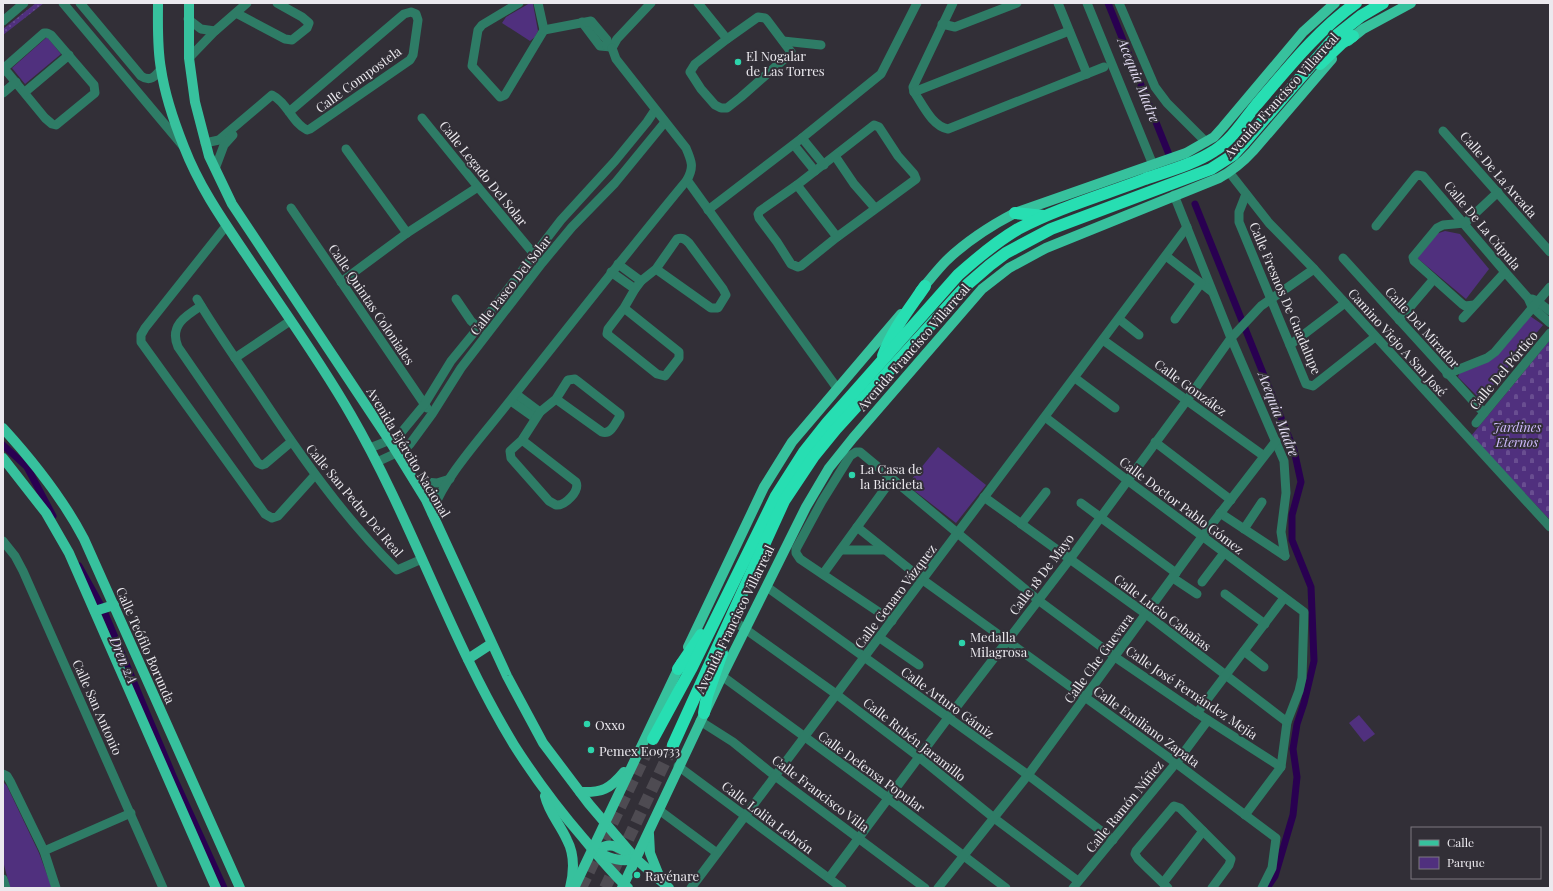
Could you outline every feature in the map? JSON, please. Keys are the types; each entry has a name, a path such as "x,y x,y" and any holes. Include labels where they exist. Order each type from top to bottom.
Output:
{"highway":[{"name":"Avenida Francisco Villarreal","path":"653,739 691,669 776,496 804,452 827,423 880,365 958,275 980,255 1018,230 1046,216 1180,166 1216,150 1234,132 1316,36 1334,19 1356,3"},
{"name":"Avenida Francisco Villarreal","path":"673,745 784,501 814,456 836,429 968,284 1006,253 1045,232 1211,169 1223,162 1243,144 1337,35 1360,16 1383,3"},
{"path":"1271,110 1342,43 1353,36"},
{"path":"1015,213 1046,216"},
{"path":"880,365 891,338 925,286"},
{"path":"702,717 713,678 752,571"},
{"path":"678,668 703,632 719,603 734,581"}],"main road":[{"path":"158,3 158,38 161,69 170,110 184,147 203,189 226,226 332,383 370,448 401,510 468,659 513,743 545,792 625,887"},
{"name":"Avenida Ejército Nacional","path":"189,3 189,58 195,102 205,143 214,169 239,215 389,440 414,481 432,514 491,644 543,743 605,824 636,859 666,885"},
{"name":"Avenida Francisco Villarreal","path":"574,888 764,487 792,442 836,388 946,261 984,230 1015,213 1186,153 1214,137 1303,32 1335,3"},
{"name":"Avenida Francisco Villarreal","path":"625,887 678,766 806,507 829,468 853,438 982,289 1009,268 1046,248 1219,178 1229,172 1253,151 1353,36 1380,18 1411,3"},
{"name":"Calle Teófilo Borunda","path":"3,428 29,458 78,528 94,560 112,606 240,888"},
{"path":"3,458 46,513 69,553 97,610 216,888"},
{"path":"97,610 112,606"},
{"path":"468,659 491,644"},
{"path":"667,689 679,674 685,670 691,669 699,675 702,680 702,717"},
{"path":"580,792 597,792 608,788 616,782 633,761"},
{"path":"545,792 550,812 568,840 571,849 573,869 570,888"},
{"path":"649,832 650,853 666,885"},
{"path":"593,850 611,859 624,861 636,859"}],"street":[{"path":"3,21 24,3"},
{"path":"63,3 184,147"},
{"path":"80,3 141,76 151,79 155,77 161,69"},
{"path":"189,58 215,31 247,3"},
{"path":"236,13 289,40 295,38 307,28 309,23 302,16 277,3"},
{"path":"519,3 482,25 478,30 472,66 497,96 503,98 544,30 538,3"},
{"path":"544,30 582,22 600,46 610,47 651,3"},
{"path":"698,3 727,39"},
{"path":"708,210 794,145 881,74 917,3"},
{"path":"953,3 914,82 913,87 914,92 936,124 941,128 948,129 1104,67"},
{"path":"942,24 955,27 1016,3"},
{"path":"1058,3 1087,74"},
{"path":"1087,3 1153,165"},
{"path":"1119,3 1155,87 1167,103 1206,142"},
{"name":"Calle Compostela","path":"245,121 271,96 274,96 303,128 308,130 408,62 413,55 418,20 416,14 411,12 404,14 289,112"},
{"path":"758,17 762,17 767,20 783,41 791,52 790,56 727,108 721,108 715,105 690,72 695,64 753,19 758,17"},
{"path":"188,19 201,29 215,31"},
{"path":"914,92 1069,30"},
{"path":"46,33 51,35 70,55 94,85 95,90 93,95 63,121 56,125 48,122 5,67 46,33"},
{"path":"783,41 821,45"},
{"path":"432,514 438,497 450,479 513,397 692,172 692,161 686,148 616,59 610,47"},
{"path":"25,92 70,55"},
{"path":"3,93 16,82"},
{"name":"Calle Paseo Del Solar","path":"370,448 400,434 424,405 451,361 561,220 615,161 655,110"},
{"name":"Calle Legado Del Solar","path":"422,118 542,263"},
{"path":"205,143 219,140 245,121"},
{"path":"214,169 224,145 245,121"},
{"name":"Calle Paseo Del Solar","path":"377,462 397,453 410,444 432,414 461,368 542,263 572,227 626,171 665,122"},
{"path":"874,125 879,127 893,149 914,174 916,179 875,208 798,267 791,264 759,218 758,214 835,156 874,125"},
{"name":"Calle De La Arcada","path":"1443,131 1550,252"},
{"path":"802,138 824,165"},
{"path":"794,145 815,171"},
{"path":"346,149 407,233"},
{"path":"835,156 854,184 875,208"},
{"path":"615,161 626,171"},
{"name":"Camino Viejo A San José","path":"1229,172 1269,223 1314,269 1550,527"},
{"name":"Calle De La Cúpula","path":"1376,226 1415,177 1417,175 1423,176 1550,323"},
{"path":"687,180 836,388"},
{"path":"797,186 837,237"},
{"path":"342,282 407,233 478,187"},
{"path":"1474,305 1465,306 1433,280 1414,261 1414,255 1437,228 1443,225 1464,223 1498,192"},
{"name":"Calle Fresnos De Guadalupe","path":"1246,194 1239,212 1239,222 1304,380 1309,385 1314,386 1375,336"},
{"path":"1174,196 1231,338 1284,461 1286,494 1281,532 1285,556 1220,513"},
{"name":"Calle Quintas Coloniales","path":"290,208 342,282 424,405 432,414"},
{"path":"226,226 145,328 141,335 141,342 266,514 272,518 278,516 315,475"},
{"name":"Calle Genaro Vázquez","path":"691,888 1187,227"},
{"path":"624,308 679,352 679,358 665,376 657,374 607,334 608,329 624,308 641,281 656,269 677,239 684,239 689,242 726,295 718,308 711,308 656,269"},
{"path":"1166,256 1213,292"},
{"name":"Calle Del Mirador","path":"1343,258 1484,413"},
{"path":"618,264 641,281"},
{"name":"Calle 18 De Mayo","path":"829,878 948,718 1070,559 1238,329 1260,306 1314,269"},
{"path":"612,272 635,290"},
{"path":"1463,318 1505,272"},
{"path":"1399,320 1433,280"},
{"path":"1175,319 1201,283"},
{"path":"1447,374 1487,358 1495,352 1532,302 1550,287"},
{"path":"456,299 471,321 487,335"},
{"name":"Calle San Pedro Del Real","path":"291,442 265,464 258,463 178,347 174,334 186,316 199,302 291,442 315,475 382,556 397,570 422,559"},
{"name":"Calle De La Cúpula","path":"1532,302 1550,311"},
{"path":"1290,345 1345,303"},
{"path":"1119,319 1140,335"},
{"path":"235,358 290,321"},
{"name":"Calle Del Pórtico","path":"1476,423 1550,333"},
{"name":"Calle González","path":"1103,340 1264,456"},
{"path":"1075,378 1116,408"},
{"path":"522,440 578,485 577,489 564,504 556,506 549,501 511,458 510,451 522,440 537,415 556,399 568,380 575,379 619,412 620,416 610,432 605,433 556,399"},
{"path":"513,397 537,415"},
{"name":"Calle Doctor Pablo Gómez","path":"1045,417 1202,537 1304,612 1302,678 1299,691 1287,722"},
{"path":"1155,442 1231,500"},
{"name":"Calle Che Guevara","path":"938,888 1028,775 1202,537 1276,442"},
{"path":"892,621 797,556 796,553 796,549 822,501 850,456 856,452 860,452 958,533"},
{"path":"414,481 437,483 450,479"},
{"path":"823,574 892,479"},
{"path":"1021,524 1046,492"},
{"name":"Calle Lucio Cabañas","path":"984,497 1146,614 1287,722"},
{"path":"1244,529 1262,502"},
{"path":"1081,503 1197,594"},
{"name":"Calle Emiliano Zapata","path":"857,527 923,580 1086,697 1276,838 1272,868 1262,888"},
{"name":"Calle José Fernández Mejía","path":"958,533 1038,600 1115,657 1197,713 1281,767"},
{"name":"Calle San Antonio","path":"3,541 15,556 23,571 163,888"},
{"path":"841,550 885,550"},
{"path":"1202,582 1224,553"},
{"name":"Calle Arturo Gámiz","path":"766,587 1028,775 1113,840"},
{"path":"1225,594 1265,624"},
{"path":"1197,713 1284,598"},
{"name":"Calle Rubén Jaramillo","path":"734,621 836,694 919,757 1076,884"},
{"path":"880,638 919,666"},
{"path":"1244,651 1264,667"},
{"name":"Calle Defensa Popular","path":"722,676 888,798 1006,888"},
{"name":"Calle Francisco Villa","path":"702,717 775,776 925,888"},
{"name":"Calle Ramón Núñez","path":"1076,884 1176,763 1208,720"},
{"path":"1246,815 1281,767 1287,722"},
{"name":"Calle Lolita Lebrón","path":"678,766 842,888"},
{"path":"3,774 7,776 10,781 44,851 56,888"},
{"path":"1202,832 1165,886 1138,859 1136,854 1136,851 1171,808 1174,806 1180,808 1202,832 1231,859 1229,865 1212,888"},
{"path":"659,810 717,853"},
{"path":"44,851 131,813"},
{"path":"3,879 6,888"}],"green space":[{"path":"36,3 44,3 3,35 3,29"},
{"path":"530,3 533,4 538,31 535,37 530,41 502,23 506,17"},
{"path":"47,37 61,54 25,84 12,68"},
{"path":"1445,231 1460,234 1489,269 1466,299 1416,257 1433,235"},
{"path":"1530,316 1543,325 1481,400 1458,377 1460,372 1474,368 1490,360"},
{"name":"Jardines Eternos","path":"1550,340 1550,520 1471,436"},
{"path":"938,447 986,485 956,523 907,485"},
{"path":"1359,715 1375,734 1364,742 1349,723"},
{"path":"3,782 7,786 39,853 52,888 10,888 3,861"}],"waterway":[{"name":"Acequia Madre","path":"1108,3 1170,157"},
{"name":"Acequia Madre","path":"1195,204 1294,450 1301,482 1292,515 1292,540 1311,587 1314,661 1304,703 1297,724 1293,749 1297,777 1293,815 1275,876 1267,888"},
{"name":"Dren 2A","path":"3,445 27,467 53,516"},
{"name":"Dren 2A","path":"79,566 104,611 174,778 224,888"}],"tunnel":[{"path":"581,888 653,739"},
{"path":"605,888 673,745"}],"place":[{"name":"El Nogalar de Las Torres","path":"738,62"},
{"name":"La Casa de la Bicicleta","path":"852,475"},
{"name":"Medalla Milagrosa","path":"962,643"},
{"name":"Oxxo","path":"587,724"},
{"name":"Pemex E09733","path":"591,750"},
{"name":"Rayénare","path":"637,875"}]}
